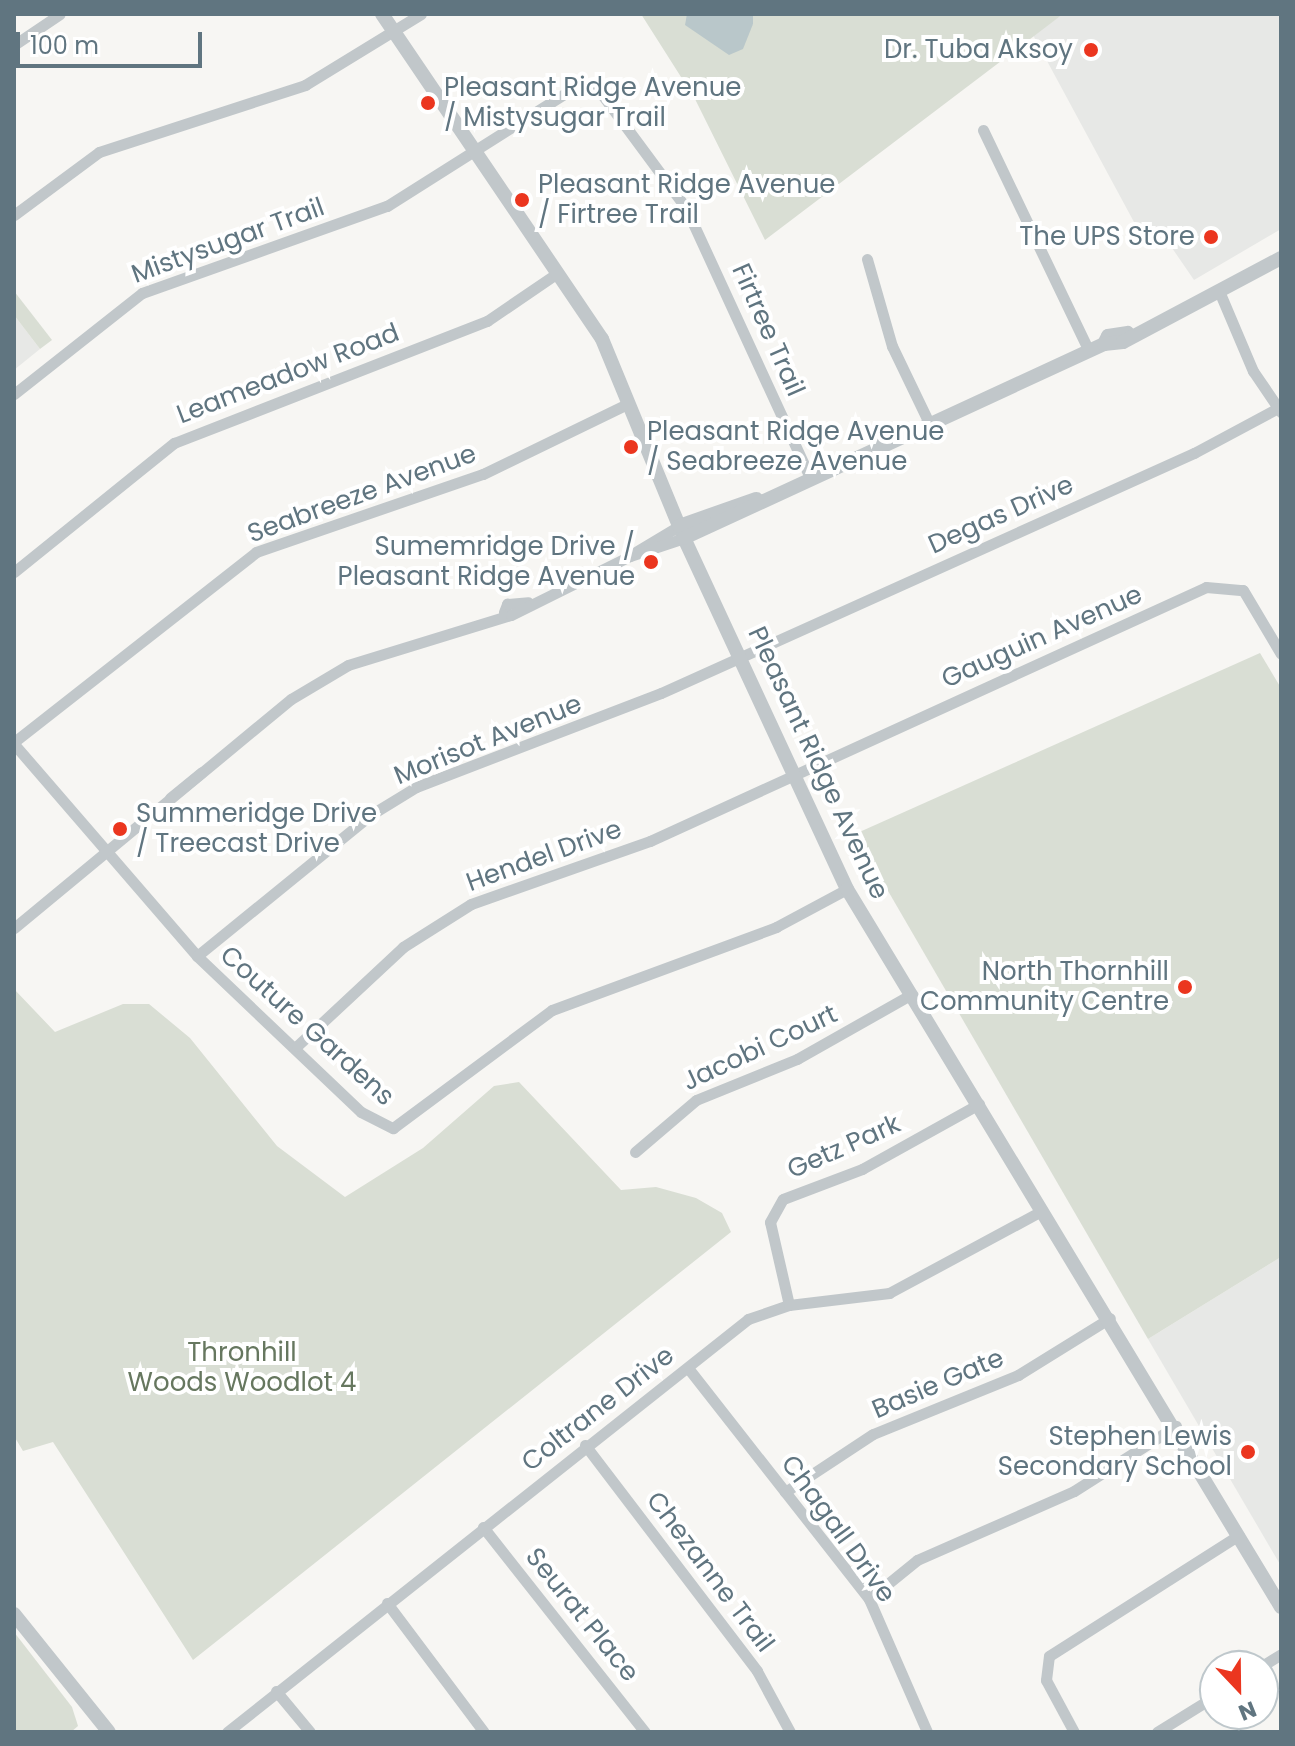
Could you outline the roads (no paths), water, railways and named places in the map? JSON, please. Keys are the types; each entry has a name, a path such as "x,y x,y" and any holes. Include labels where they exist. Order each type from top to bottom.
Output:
{"street":[{"path":"14,45 60,14"},
{"name":"Pleasant Ridge Avenue","path":"382,14 471,152 602,339 682,532 847,889 1041,1211 1176,1426 1281,1607"},
{"path":"14,215 99,152 305,85 421,14"},
{"name":"Firtree Trail","path":"471,152 569,91 595,85 604,93 686,208 810,477"},
{"path":"983,130 1089,351"},
{"name":"Mistysugar Trail","path":"14,394 142,293 387,206 471,152"},
{"path":"14,928 291,699 348,665 504,612 523,611 528,602 682,532 878,446 897,444 902,435 1104,344 1123,342 1128,333 1281,258"},
{"path":"867,259 892,346 929,423"},
{"name":"Leameadow Road","path":"14,572 174,443 487,321 556,274"},
{"path":"1219,291 1280,410"},
{"name":"Seabreeze Avenue","path":"14,743 256,552 483,474 629,403"},
{"name":"Degas Drive","path":"740,655 1194,453 1280,410"},
{"name":"Gauguin Avenue","path":"792,774 1221,584 1243,590 1281,654"},
{"name":"Morisot Avenue","path":"197,956 372,814 416,787 572,731 740,655"},
{"name":"Couture Gardens","path":"14,743 105,853 197,956 297,1046 361,1112 393,1128 552,1010 776,927 847,889"},
{"name":"Hendel Drive","path":"297,1046 403,947 471,904 650,841 792,774"},
{"name":"Jacobi Court","path":"635,1152 696,1100 797,1059 912,994"},
{"name":"Getz Park","path":"789,1305 770,1222 783,1199 862,1169 979,1104"},
{"name":"Coltrane Drive","path":"227,1732 585,1445 748,1319 789,1305 889,1293 1041,1211"},
{"name":"Basie Gate","path":"785,1492 873,1434 1018,1375 1110,1318"},
{"name":"Chagall Drive","path":"688,1368 869,1599 927,1732"},
{"path":"869,1599 917,1560 1074,1491 1176,1426"},
{"name":"Chezanne Trail","path":"585,1445 740,1647 790,1732"},
{"name":"Seurat Place","path":"483,1527 645,1732"},
{"path":"1074,1732 1046,1680 1049,1656 1239,1535"},
{"path":"387,1603 484,1732"},
{"path":"14,1614 109,1732"},
{"path":"276,1691 310,1732"},
{"path":"1157,1732 1199,1706"}],"place":[{"name":"Dr. Tuba Aksoy","path":"1091,50"},
{"name":"Pleasant Ridge Avenue / Mistysugar Trail","path":"428,103"},
{"name":"Pleasant Ridge Avenue / Firtree Trail","path":"522,200"},
{"name":"The UPS Store","path":"1211,237"},
{"name":"Pleasant Ridge Avenue / Seabreeze Avenue","path":"631,447"},
{"name":"Sumemridge Drive / Pleasant Ridge Avenue","path":"651,562"},
{"name":"Summeridge Drive / Treecast Drive","path":"120,829"},
{"name":"North Thornhill Community Centre","path":"1185,987"},
{"name":"Stephen Lewis Secondary School","path":"1248,1452"}],"park label":[{"name":"Thronhill Woods Woodlot 4","path":"242,1368"}]}
